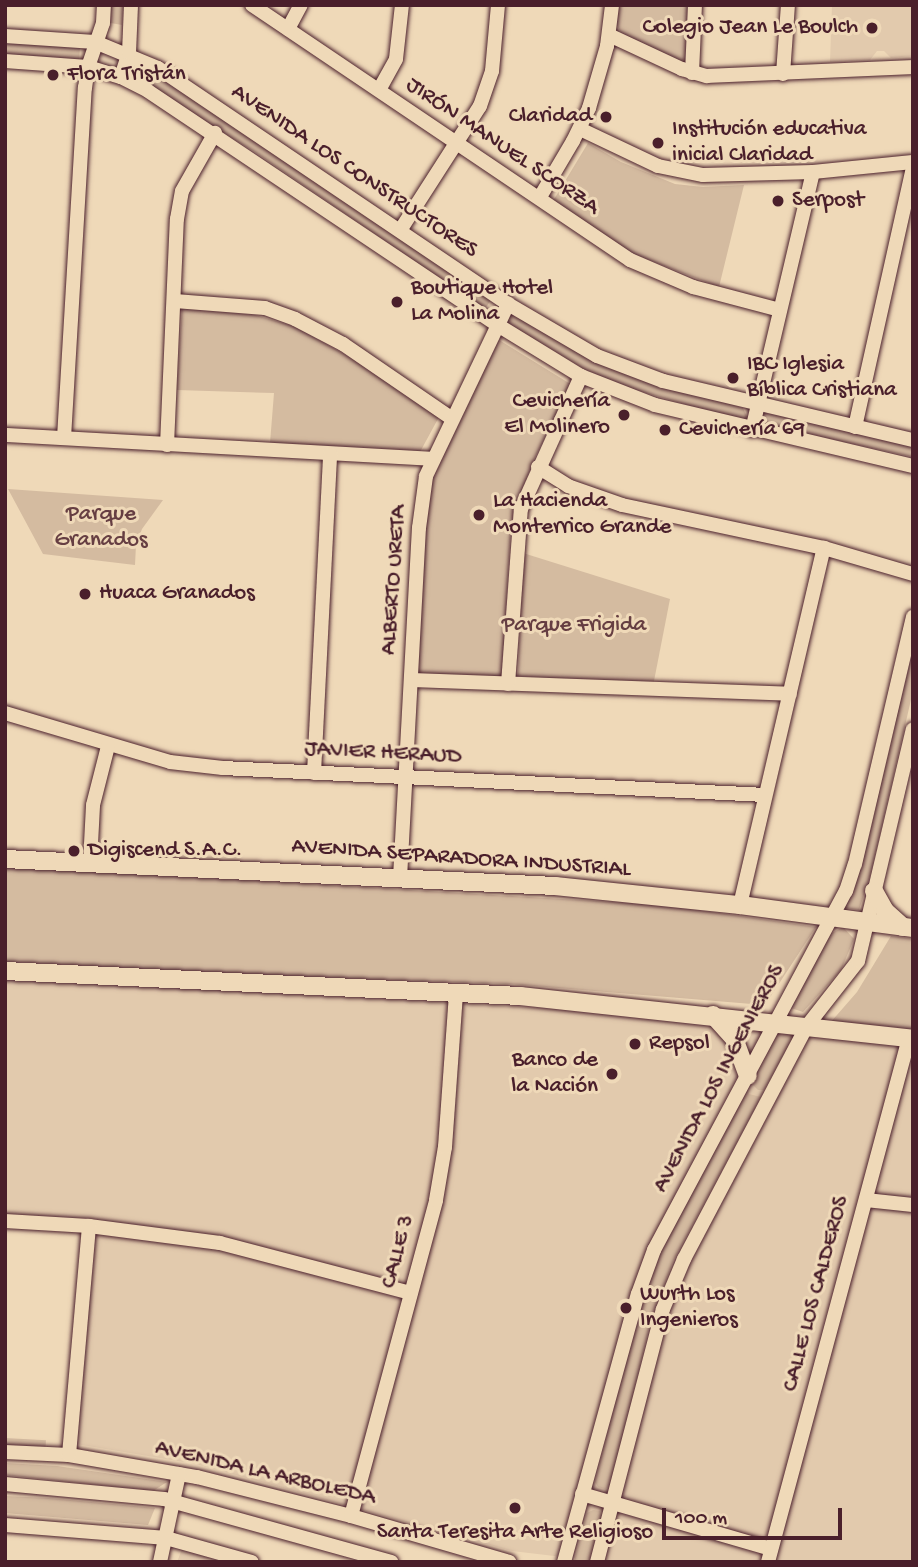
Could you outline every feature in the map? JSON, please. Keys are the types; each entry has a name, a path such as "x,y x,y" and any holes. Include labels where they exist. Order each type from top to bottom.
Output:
{"main road":[{"name":"AVENIDA SEPARADORA INDUSTRIAL","path":"5,859 555,886 740,905 908,928"},
{"path":"874,891 885,911 908,928"},
{"path":"5,971 558,999 911,1039"},
{"path":"713,1015 734,1038 747,1077"}],"street":[{"path":"64,438 88,67 103,23 104,5"},
{"path":"121,77 129,53 131,5"},
{"name":"JIRÓN MANUEL SCORZA","path":"252,5 540,197 589,234 664,276 693,287 780,310"},
{"path":"288,29 301,5"},
{"path":"379,90 396,59 402,5"},
{"path":"401,229 480,106 495,54 498,5"},
{"path":"540,197 580,129 598,79 609,34 612,5"},
{"path":"692,73 695,5"},
{"path":"783,74 788,5"},
{"path":"609,34 692,73 716,77 913,67"},
{"name":"AVENIDA LOS CONSTRUCTORES","path":"5,36 95,42 129,53 158,68 401,229 508,304 597,356 663,381 913,440"},
{"name":"AVENIDA LOS CONSTRUCTORES","path":"5,61 88,67 121,77 215,134 496,324 582,376 655,405 913,466"},
{"path":"580,129 658,166 687,173 813,172 913,162"},
{"path":"167,445 177,219 182,191 215,134"},
{"path":"855,427 913,168"},
{"path":"752,430 813,172"},
{"path":"175,301 265,308 295,319 343,344 452,418"},
{"name":"ALBERTO URETA","path":"400,878 419,527 426,476 496,324 508,304"},
{"path":"508,684 516,543 521,509 582,376"},
{"path":"5,435 432,459"},
{"path":"314,773 330,454"},
{"path":"538,467 568,486 622,505 824,548 913,574"},
{"path":"740,905 824,548"},
{"name":"AVENIDA LOS INGENIEROS","path":"564,1562 638,1294 654,1250 774,1022 833,918 855,864 913,617"},
{"path":"412,680 790,694"},
{"name":"JAVIER HERAUD","path":"5,713 72,730 108,746 170,762 314,773 765,795"},
{"path":"597,1562 663,1309 684,1259 807,1026 858,961 874,891 909,765 913,730"},
{"path":"90,863 93,805 108,746"},
{"name":"CALLE 3","path":"351,1516 436,1200 445,1147 456,993"},
{"name":"CALLE LOS CALDEROS","path":"770,1555 911,1039"},
{"path":"747,1077 752,1090 771,1092"},
{"path":"866,1200 913,1205"},
{"path":"5,1221 89,1226 220,1243 411,1293"},
{"path":"69,1455 89,1226"},
{"name":"AVENIDA LA ARBOLEDA","path":"5,1452 69,1455 179,1474 351,1516 509,1562"},
{"path":"160,1562 179,1474"},
{"name":"AVENIDA LA ARBOLEDA","path":"5,1484 66,1488 173,1501 390,1562"},
{"path":"582,1494 770,1555"},
{"path":"5,1525 166,1538 252,1562"}],"shaded area":[{"name":"Colegio Jean Le Boulch","path":"832,5 913,5 913,56 891,58 884,51 877,51 870,60 830,62"},
{"path":"5,978 681,1016 913,1045 913,1562 605,1562 512,1551 196,1464 76,1444 91,1220 5,1215"},
{"path":"182,1549 228,1562 177,1562"}],"green space":[{"path":"106,5 123,5 122,25 105,22"},
{"path":"617,5 690,5 685,59 680,61 621,33 616,23"},
{"path":"5,43 80,47 79,60 5,56"},
{"path":"144,66 492,298 485,309 255,152 137,80"},
{"path":"588,143 621,162 675,184 703,187 744,185 719,287 631,253 553,201"},
{"path":"182,308 255,315 296,327 358,362 439,417 420,452 270,443 274,393 177,390"},
{"path":"510,312 617,369 743,408 747,417 742,421 626,387 584,369 506,322"},
{"path":"496,338 572,385 533,461 511,523 502,678 418,675 425,530 433,473"},
{"path":"761,412 913,443 913,457 757,423"},
{"name":"Parque Granados","path":"8,489 163,500 142,529 136,545 135,565 43,554"},
{"name":"Parque Frigida","path":"523,553 670,599 653,686 518,676"},
{"path":"913,646 913,691 871,873 859,910 845,908 860,871"},
{"path":"5,866 663,905 816,927 765,1005 510,984 226,974 5,961"},
{"path":"843,927 854,939 841,970 803,1012 791,1008 830,934"},
{"path":"891,936 913,939 913,1033 830,1023 857,992"},
{"path":"777,1032 795,1034 764,1090 758,1090 751,1083"},
{"path":"747,1088 749,1094 761,1097 673,1261 650,1323 612,1485 605,1489 598,1487 595,1482 636,1320 660,1254"},
{"path":"5,1438 46,1440 45,1449 5,1447"},
{"path":"5,1463 57,1466 167,1482 153,1491 5,1475"},
{"path":"5,1496 155,1508 148,1525 5,1513"},
{"path":"600,1511 602,1518 590,1562 574,1562 587,1513"}],"place":[{"name":"Colegio Jean Le Boulch","path":"872,28"},
{"name":"Flora Tristán","path":"53,75"},
{"name":"Claridad","path":"606,117"},
{"name":"Institución educativa inicial Claridad","path":"658,143"},
{"name":"Serpost","path":"778,201"},
{"name":"Boutique Hotel La Molina","path":"397,302"},
{"name":"IBC Iglesia Bíblica Cristiana","path":"733,378"},
{"name":"Cevichería El Molinero","path":"624,415"},
{"name":"Cevichería 69","path":"665,430"},
{"name":"La Hacienda Monterrico Grande","path":"479,515"},
{"name":"Huaca Granados","path":"85,594"},
{"name":"Digiscend S.A.C.","path":"74,851"},
{"name":"Repsol","path":"635,1044"},
{"name":"Banco de la Nación","path":"612,1074"},
{"name":"Wurth Los Ingenieros","path":"626,1308"},
{"name":"Santa Teresita Arte Religioso","path":"515,1508"}]}
